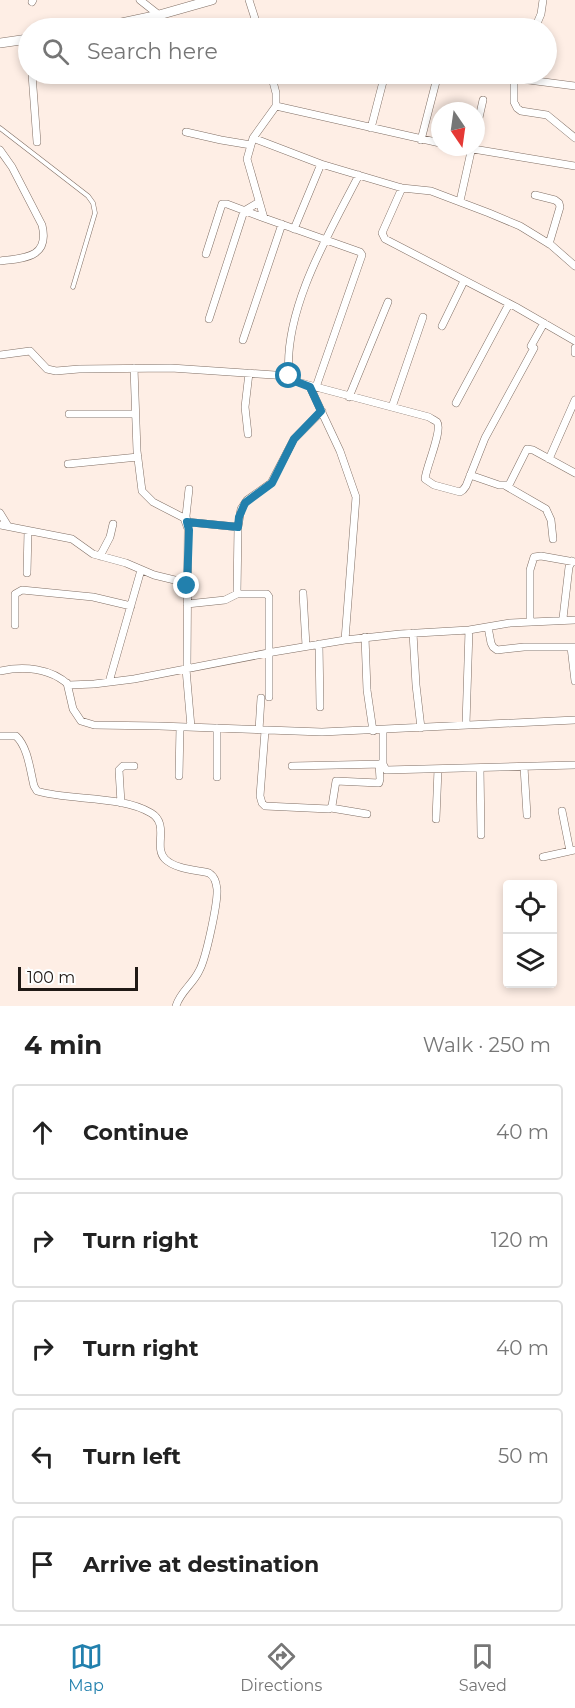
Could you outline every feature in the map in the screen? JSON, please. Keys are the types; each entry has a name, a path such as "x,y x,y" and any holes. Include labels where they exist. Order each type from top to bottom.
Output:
{"main road":[{"path":"145,18 212,0"},
{"path":"0,43 18,40"}],"street":[{"path":"140,0 159,15"},
{"path":"249,0 255,18"},
{"path":"539,18 543,0"},
{"path":"557,83 575,86"},
{"path":"33,84 37,142"},
{"path":"264,218 247,159 252,141 276,106 274,84"},
{"path":"371,128 382,84"},
{"path":"421,140 435,84"},
{"path":"514,84 514,102 520,111 547,115 575,138"},
{"path":"276,106 431,142"},
{"path":"186,132 220,140 252,141 359,176 402,188 431,191 520,226 549,244 575,266"},
{"path":"0,150 12,167 42,225 44,234 41,247 33,255 0,261"},
{"path":"485,150 575,166"},
{"path":"460,201 470,156"},
{"path":"294,229 321,164"},
{"path":"359,176 311,273 293,325 288,346 289,376 292,380 437,421 437,437 425,479 434,486 460,492 466,486 486,438 544,323"},
{"path":"402,188 382,233 385,239 509,303 575,341"},
{"path":"535,195 559,203 560,207 549,244"},
{"path":"209,319 244,211 259,202"},
{"path":"206,254 222,204 227,204 360,252 362,255 313,387 321,411 340,451 356,497 345,640"},
{"path":"243,340 282,224"},
{"path":"442,326 465,281"},
{"path":"349,397 388,302"},
{"path":"456,403 509,303"},
{"path":"392,407 423,317"},
{"path":"575,348 575,353"},
{"path":"0,355 30,351 47,369 56,371 171,368 289,376"},
{"path":"134,368 135,414 143,494 187,522 238,527"},
{"path":"248,434 245,407 249,373"},
{"path":"549,459 575,400"},
{"path":"237,594 238,527 239,517 245,503 272,483 294,439 321,411"},
{"path":"69,414 135,414"},
{"path":"506,486 511,483 527,449 575,473"},
{"path":"68,464 138,456"},
{"path":"470,475 506,486 546,509 551,520 553,539"},
{"path":"189,489 186,516 189,530 187,669 191,727"},
{"path":"0,513 4,525 72,539 89,552 187,583"},
{"path":"100,556 110,537 113,524"},
{"path":"27,573 28,531"},
{"path":"530,622 530,570 534,557 541,556 573,562 569,567 563,618"},
{"path":"109,682 141,570"},
{"path":"15,625 15,594 22,590 93,597 131,606"},
{"path":"303,593 306,646"},
{"path":"187,604 225,600 237,594 267,594 269,597 270,652 262,730 260,796 264,805 330,808 367,814"},
{"path":"0,671 20,668 34,669 59,677 73,686 187,669 345,640 469,630 510,622 575,620"},
{"path":"488,627 491,643 497,650 524,647 573,647 575,681"},
{"path":"466,724 469,630"},
{"path":"413,633 421,728"},
{"path":"365,638 367,690 373,731"},
{"path":"319,644 321,707"},
{"path":"67,683 73,710 81,721 87,724 322,732 575,720"},
{"path":"178,777 180,727"},
{"path":"217,728 217,777"},
{"path":"330,808 334,783 338,781 379,783 383,730"},
{"path":"0,736 16,736 20,740 37,791 142,808 154,815 161,829 161,852 166,860 173,864 209,873 216,880 217,891 202,964 176,1006"},
{"path":"292,766 381,764"},
{"path":"381,764 386,770 575,765"},
{"path":"121,803 119,770 123,766 134,766"},
{"path":"524,767 527,815"},
{"path":"480,768 481,835"},
{"path":"436,819 438,769"},
{"path":"543,858 572,851 562,811"}],"lane":[{"path":"0,128 88,196 93,203 95,213 74,287"}],"route":[{"path":"187,586 189,530 187,522 238,527 239,517 245,503 272,483 294,439 321,411 310,387 292,380 289,376"}]}
